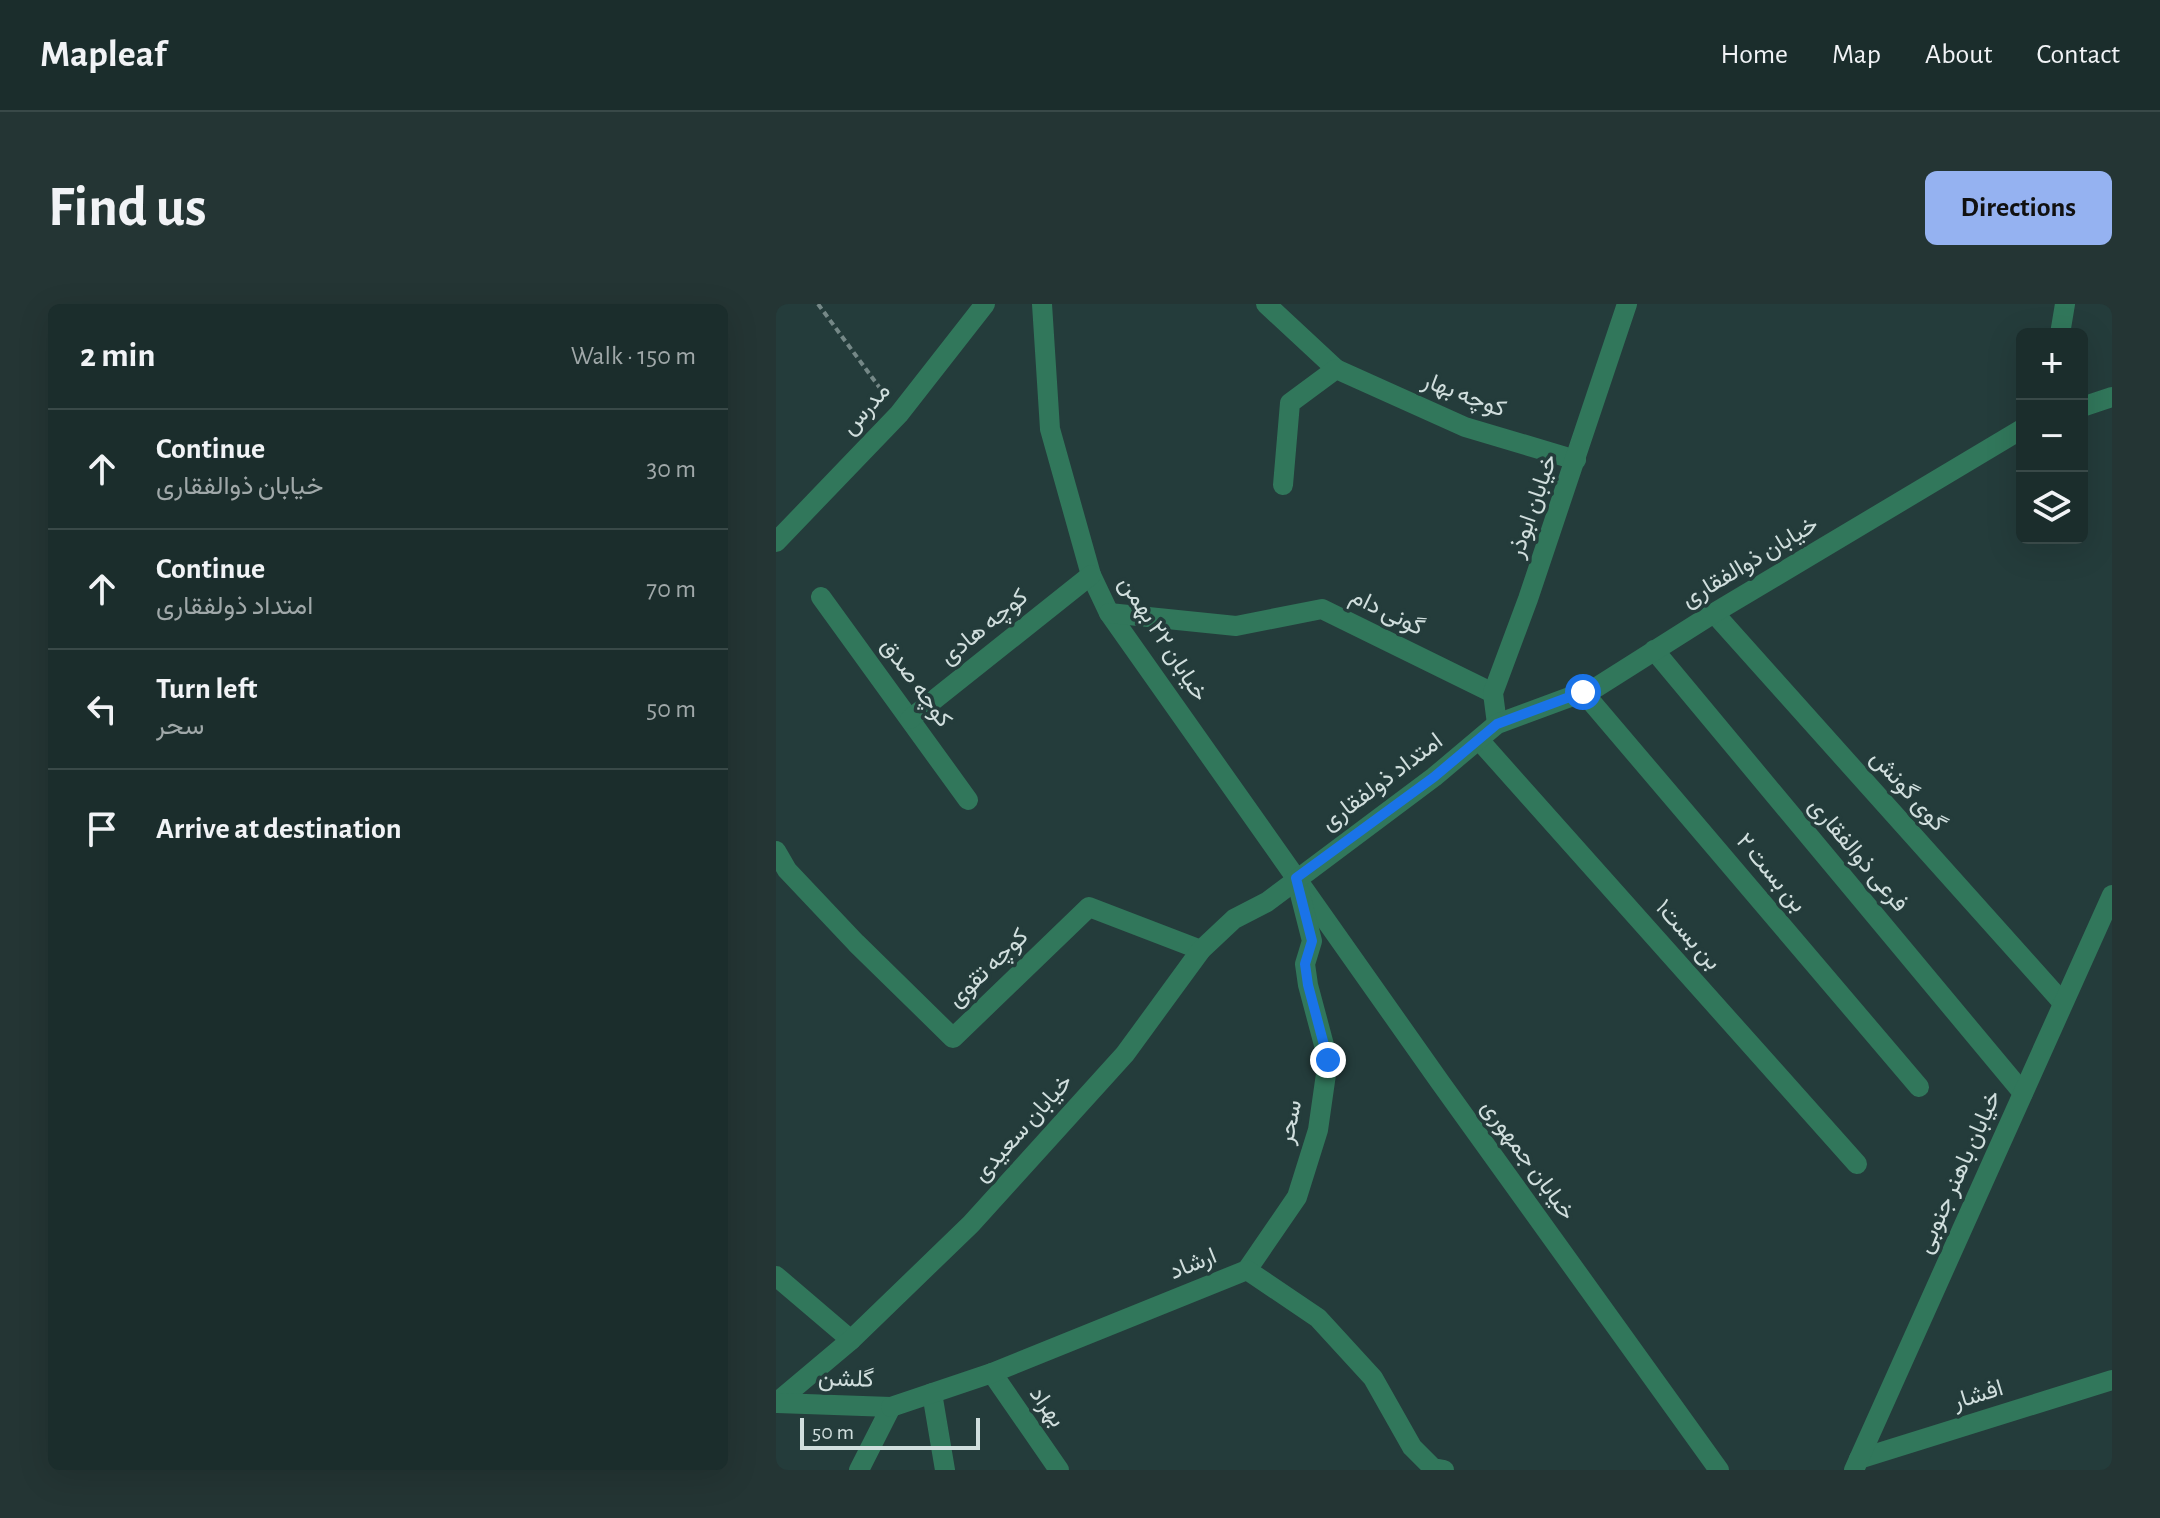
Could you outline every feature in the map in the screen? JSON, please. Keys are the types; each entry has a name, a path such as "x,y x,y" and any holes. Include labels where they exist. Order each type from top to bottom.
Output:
{"street":[{"name":"مدرس","path":"776,542 899,414 985,304"},
{"name":"خیابان ۲۲ بهمن","path":"1042,304 1050,429 1091,575 1109,613 1296,878"},
{"name":"کوچه بهار","path":"1266,304 1336,369 1465,427 1576,460"},
{"name":"خیابان ابوذر","path":"1497,724 1493,693 1576,460 1627,304"},
{"path":"2061,328 2065,304"},
{"path":"1283,485 1290,403 1336,369"},
{"path":"2088,405 2112,397"},
{"name":"خیابان ذوالفقاری","path":"1497,724 1597,687 1714,613 2016,433"},
{"name":"کوچه هادی","path":"910,719 1091,575"},
{"name":"کوچه صدق","path":"821,597 968,800"},
{"name":"گونی دام","path":"1109,613 1236,626 1322,609 1493,693"},
{"name":"گوی گونش","path":"1714,613 2063,1003"},
{"name":"فرعی ذوالفقاری","path":"1654,650 2023,1093"},
{"name":"بن بست ۲","path":"1583,692 1919,1087"},
{"name":"امتداد ذولفقاری","path":"1296,878 1434,777 1497,724"},
{"name":"بن بست۱","path":"1479,740 1857,1164"},
{"name":"کوچه تقوی","path":"776,851 782,869 953,1038 1089,907 1201,950"},
{"name":"خیابان سعیدی","path":"776,1403 851,1340 971,1224 1125,1054 1201,950 1234,919 1267,902 1296,878"},
{"name":"سحر","path":"1247,1270 1297,1197 1318,1130 1328,1060 1308,985 1305,964 1312,941 1296,878"},
{"name":"خیابان جمهوری","path":"1296,878 1719,1470"},
{"name":"خیابان باهنر جنوبی","path":"1856,1464 2112,895"},
{"name":"ارشاد","path":"891,1407 992,1373 1247,1270 1318,1318 1373,1378 1412,1447 1433,1468 1444,1470"},
{"path":"776,1276 851,1340"},
{"name":"بهراد","path":"992,1373 1059,1470"},
{"name":"افشار","path":"1856,1464 2112,1380"},
{"path":"932,1393 945,1470"},
{"name":"گلشن","path":"776,1403 891,1407 859,1470"}],"path":[{"path":"818,304 899,414"}],"route":[{"path":"1328,1060 1308,985 1305,964 1312,941 1296,878 1434,777 1497,724 1583,692"}]}
